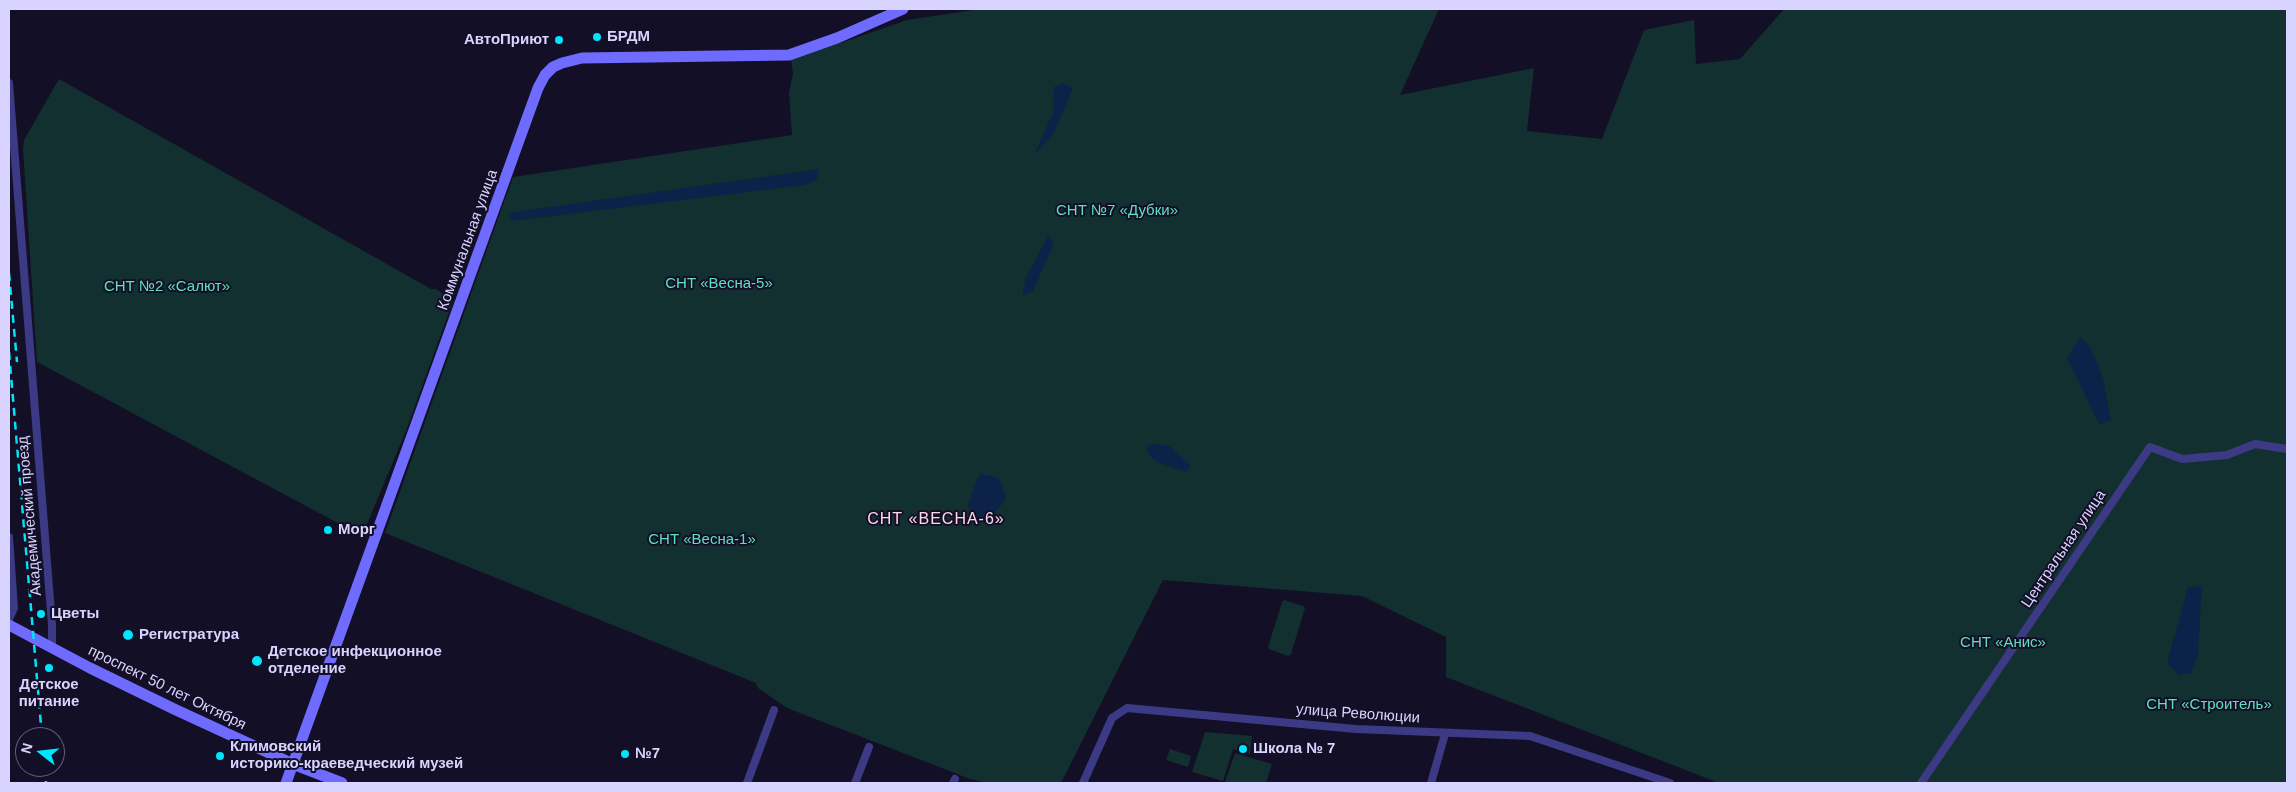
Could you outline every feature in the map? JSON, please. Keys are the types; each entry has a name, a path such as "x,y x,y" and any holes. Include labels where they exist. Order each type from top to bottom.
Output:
{"street":[{"name":"Коммунальная улица","path":"286,783 538,88 545,75 553,67 582,58 789,55 837,38 903,9"},
{"name":"Академический проезд","path":"9,83 52,625 52,648"},
{"name":"Центральная улица","path":"1921,783 2150,447 2182,459 2228,455 2255,444 2287,449"},
{"path":"9,537 14,608 9,619"},
{"name":"проспект 50 лет Октября","path":"9,624 52,648 166,705 293,764 342,783"},
{"name":"улица Революции","path":"1083,783 1112,718 1127,708 1356,729 1530,736 1670,783"},
{"path":"747,783 774,710"},
{"path":"1431,783 1445,734"},
{"path":"855,783 869,747"}],"green space":[{"path":"980,9 1439,9 1400,95 1534,68 1527,131 1602,139 1644,30 1694,20 1696,64 1740,59 1784,9 2287,9 2287,783 1719,783 1446,677 1446,637 1362,596 1163,580 1061,783 988,783 970,779 787,708 758,688 756,683 385,533 513,177 792,135 789,93 793,73 791,60 907,20"},
{"name":"СНТ №2 «Салют»","path":"59,79 431,289 436,289 453,301 406,431 362,536 37,362 23,149 24,140"},
{"path":"1284,600 1305,608 1291,654 1288,656 1268,647"},
{"path":"1205,732 1252,736 1250,754 1233,749 1223,781 1192,772"},
{"path":"1170,749 1191,756 1188,767 1166,760"},
{"path":"1235,753 1272,764 1266,783 1225,782"}],"water":[{"path":"1063,83 1073,88 1054,133 1034,155 1053,113 1054,87"},
{"path":"819,169 817,179 805,185 511,221 508,213"},
{"path":"1049,235 1054,243 1033,291 1022,296 1026,277"},
{"path":"2080,337 2090,346 2103,378 2111,421 2099,424 2067,358"},
{"path":"1152,444 1171,447 1190,465 1187,471 1156,462 1148,453 1147,446"},
{"path":"981,474 1000,480 1006,499 988,522 971,512 968,506 976,481"},
{"path":"2202,586 2198,654 2191,673 2179,675 2167,663 2188,587"}],"railway":[{"path":"9,273 17,362"},
{"path":"9,352 41,727"},
{"path":"46,777 46,783"}],"place":[{"name":"БРДМ","path":"597,37"},
{"name":"АвтоПриют","path":"559,40"},
{"name":"Морг","path":"328,530"},
{"name":"Цветы","path":"41,614"},
{"name":"Регистратура","path":"128,635"},
{"name":"Детское инфекционное отделение","path":"257,661"},
{"name":"Детское питание","path":"49,668"},
{"name":"Школа № 7","path":"1243,749"},
{"name":"№7","path":"625,754"},
{"name":"Климовский историко-краеведческий музей","path":"220,756"}],"district":[{"name":"СНТ «ВЕСНА-6»","path":"936,520"}],"park label":[{"name":"СНТ №7 «Дубки»","path":"1117,211"},
{"name":"СНТ «Весна-5»","path":"719,284"},
{"name":"СНТ «Весна-1»","path":"702,540"},
{"name":"СНТ «Анис»","path":"2003,643"},
{"name":"СНТ «Строитель»","path":"2209,705"}]}
